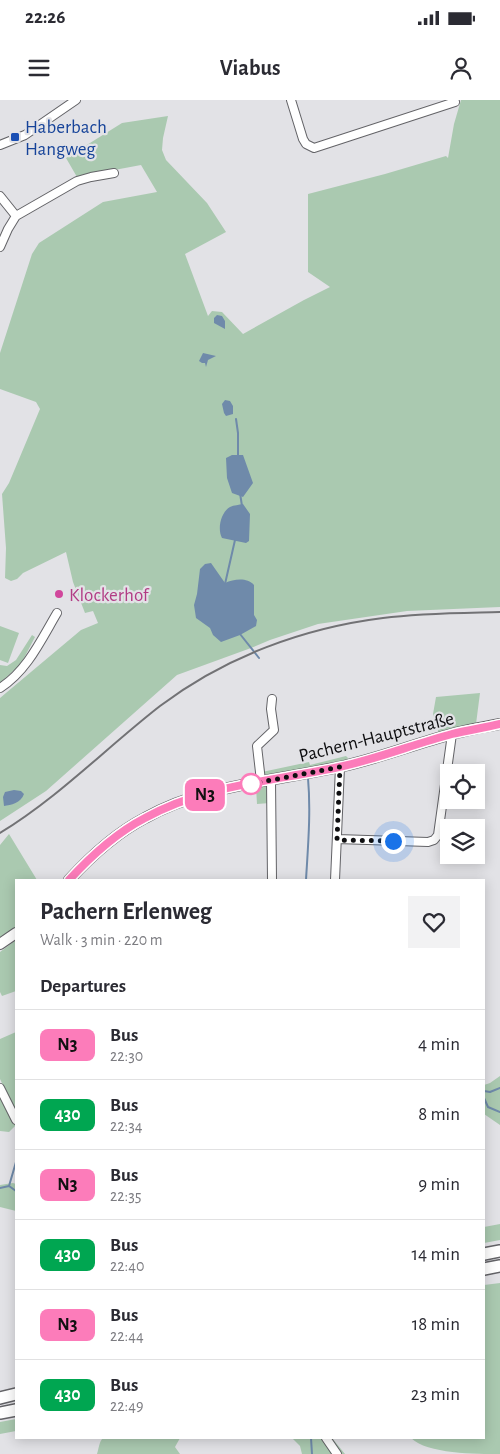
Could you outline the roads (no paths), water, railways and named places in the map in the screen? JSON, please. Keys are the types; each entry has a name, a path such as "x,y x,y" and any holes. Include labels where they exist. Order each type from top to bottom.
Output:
{"highway":[{"path":"485,1254 500,1251"},
{"path":"485,1269 500,1266"},
{"path":"0,1398 15,1394"},
{"path":"0,1413 15,1410"}],"main road":[{"name":"Pachern-Hauptstraße","path":"70,879 118,829 164,808 208,794 266,780 340,767 452,734 500,724"},
{"path":"0,944 15,934"}],"street":[{"path":"0,145 25,135 76,100"},
{"path":"291,100 303,139 306,144 314,148 456,101"},
{"path":"452,112 456,101"},
{"path":"0,247 16,216 77,181 91,176 114,173"},
{"path":"0,196 16,216"},
{"path":"0,688 19,673 32,656 58,613"},
{"name":"Pachern-Hauptstraße","path":"266,780 257,746 274,730 271,709 272,698"},
{"path":"337,840 428,842 434,840 438,835 452,734"},
{"path":"335,879 340,767"},
{"path":"266,780 272,879"},
{"path":"0,1088 15,1118"},
{"path":"327,1439 337,1454"}],"water":[{"path":"217,315 222,316 225,321 225,329 214,323 214,318"},
{"path":"203,353 216,356 208,360 206,367 205,363 199,361"},
{"path":"225,400 230,401 233,406 233,414 226,416 224,413 222,404"},
{"path":"232,455 243,455 253,483 243,497 232,493 227,478 226,458"},
{"path":"243,504 250,514 249,541 246,543 222,538 220,526 224,513 230,507"},
{"path":"211,563 225,583 232,580 240,580 251,582 254,585 256,626 240,635 221,642 213,635 210,628 196,618 194,605 200,569 205,564"},
{"path":"21,791 24,794 23,797 16,803 4,806 3,797 5,792"}],"waterway":[{"path":"236,419 238,456"},
{"path":"240,493 242,506"},
{"path":"225,584 235,540"},
{"path":"240,634 259,658"},
{"path":"306,879 309,816 308,778"},
{"path":"485,1091 490,1092 500,1088"},
{"path":"485,1100 488,1107 500,1112"},
{"path":"9,1186 15,1165"},
{"path":"0,1188 9,1186 15,1190"},
{"path":"311,1439 312,1454"}],"railway":[{"path":"0,833 42,804 160,706 211,673 238,659 294,637 353,623 412,615 500,612"}],"place":[{"name":"Haberbach Hangweg","path":"15,137"},
{"name":"Klockerhof","path":"59,594"}]}
